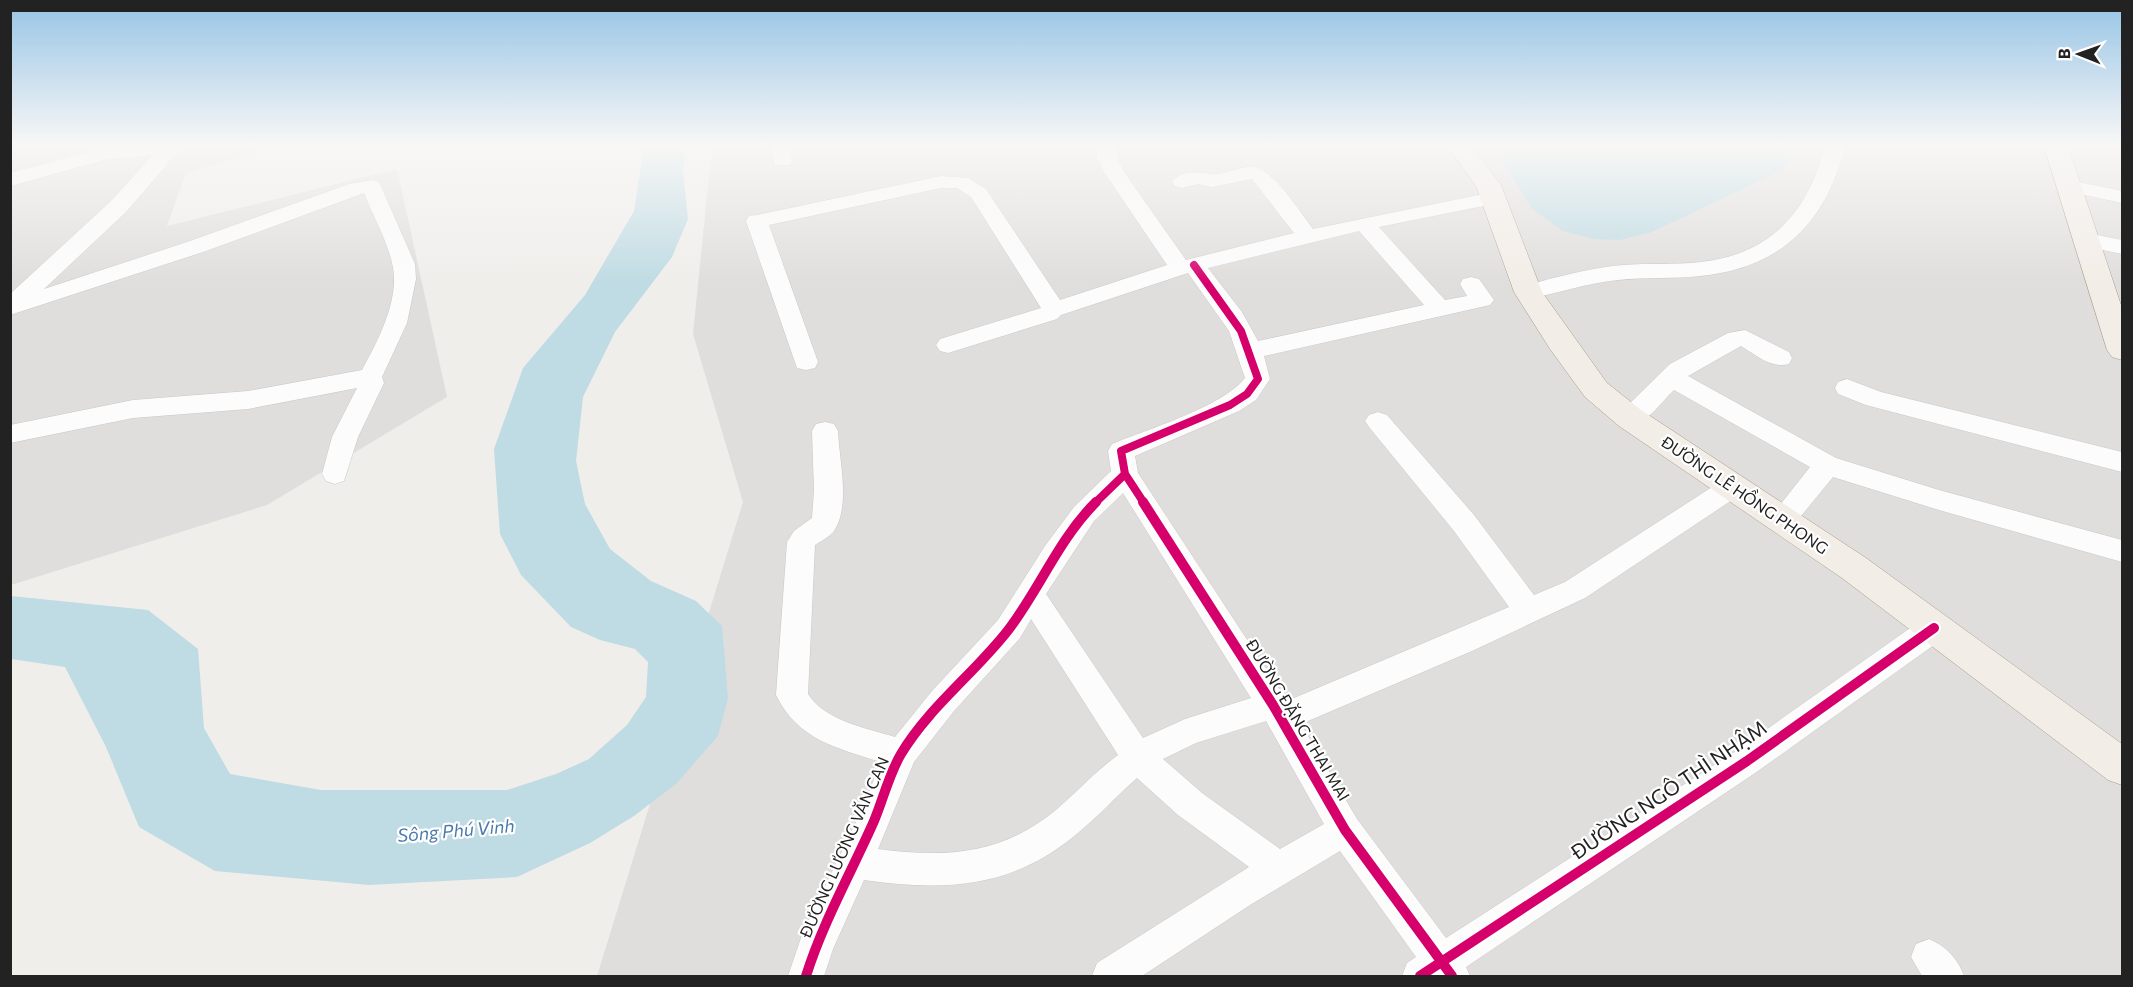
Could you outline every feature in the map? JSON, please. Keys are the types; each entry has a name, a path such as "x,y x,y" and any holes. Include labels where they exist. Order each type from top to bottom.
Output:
{"main road":[{"name":"ĐƯỜNG LÊ HỒNG PHONG","path":"1491,192 1528,292 1560,342 1596,390 1630,418 1854,568 2122,767"},
{"path":"2072,192 2122,350"}],"street":[{"path":"10,308 132,192"},
{"path":"10,308 198,246 345,192"},
{"path":"10,434 133,409 248,400 370,377 386,350 397,321 405,278 404,264 374,192"},
{"path":"806,362 757,225 761,219 889,192"},
{"path":"978,192 1053,310"},
{"path":"1125,474 1121,451 1230,405 1246,394 1258,379 1251,351 1238,322 1187,267 1129,192"},
{"path":"1273,192 1308,237"},
{"path":"1528,292 1625,272 1689,270 1727,265 1758,253 1788,236 1804,219 1820,192"},
{"path":"2099,192 2122,197"},
{"path":"948,345 1049,314 1053,310 1187,267 1364,224 1493,198"},
{"path":"1364,224 1440,309"},
{"path":"2087,240 2122,247"},
{"path":"1251,351 1482,300 1471,284"},
{"path":"1630,418 1670,377 1695,360 1742,337 1780,358"},
{"path":"335,474 345,437 372,383 370,377"},
{"path":"1670,377 1827,465 1928,497 2122,551"},
{"path":"1847,388 1875,399 2122,462"},
{"path":"1378,420 1464,523 1529,611"},
{"path":"825,431 827,512 822,526 805,536 801,542 792,695 796,707 805,716 825,727 901,754"},
{"path":"1782,520 1827,465"},
{"name":"ĐƯỜNG LƯƠNG VĂN CAN","path":"806,976 816,945 855,862 901,754 943,701 1009,629 1055,554 1084,514 1125,474"},
{"name":"ĐƯỜNG ĐẶNG THAI MAI","path":"1125,474 1277,711 1345,830 1438,972"},
{"path":"855,862 923,871 954,871 989,866 1014,856 1058,829 1138,758 1175,737 1277,711 1529,611 1575,590 1732,487"},
{"path":"1031,595 1138,758 1190,804 1278,868"},
{"name":"ĐƯỜNG NGÔ THÌ NHẬM","path":"1438,972 1747,761 1934,628"},
{"path":"1110,976 1278,868 1345,830"}],"shaded area":[{"path":"11,192 179,192 167,226 304,192 402,192 447,397 267,505 11,585"},
{"path":"707,192 2122,192 2122,976 597,976 743,502 693,334"}],"water":[{"name":"Sông Phú Vinh","path":"637,192 685,192 688,219 672,257 615,332 583,397 576,461 585,504 610,549 651,581 696,601 722,626 728,698 718,736 676,784 634,816 590,843 517,877 369,885 215,871 139,827 106,747 65,667 11,659 11,596 148,610 198,649 204,728 230,774 321,790 507,790 556,774 589,759 627,725 646,697 648,662 635,649 600,640 571,627 521,575 500,534 494,449 523,368 585,295 634,211"},
{"path":"1522,192 1736,192 1652,232 1620,240 1594,239 1563,231 1532,209"}],"cycle path":[{"path":"1194,265 1234,318 1248,346 1258,379 1247,394 1230,405 1121,451 1125,474 1273,705 1345,830 1452,976"},
{"path":"806,976 816,945 874,821 901,754 943,701 1009,629 1055,554 1084,514 1125,474"},
{"path":"1420,976 1747,761 1934,628"}]}
